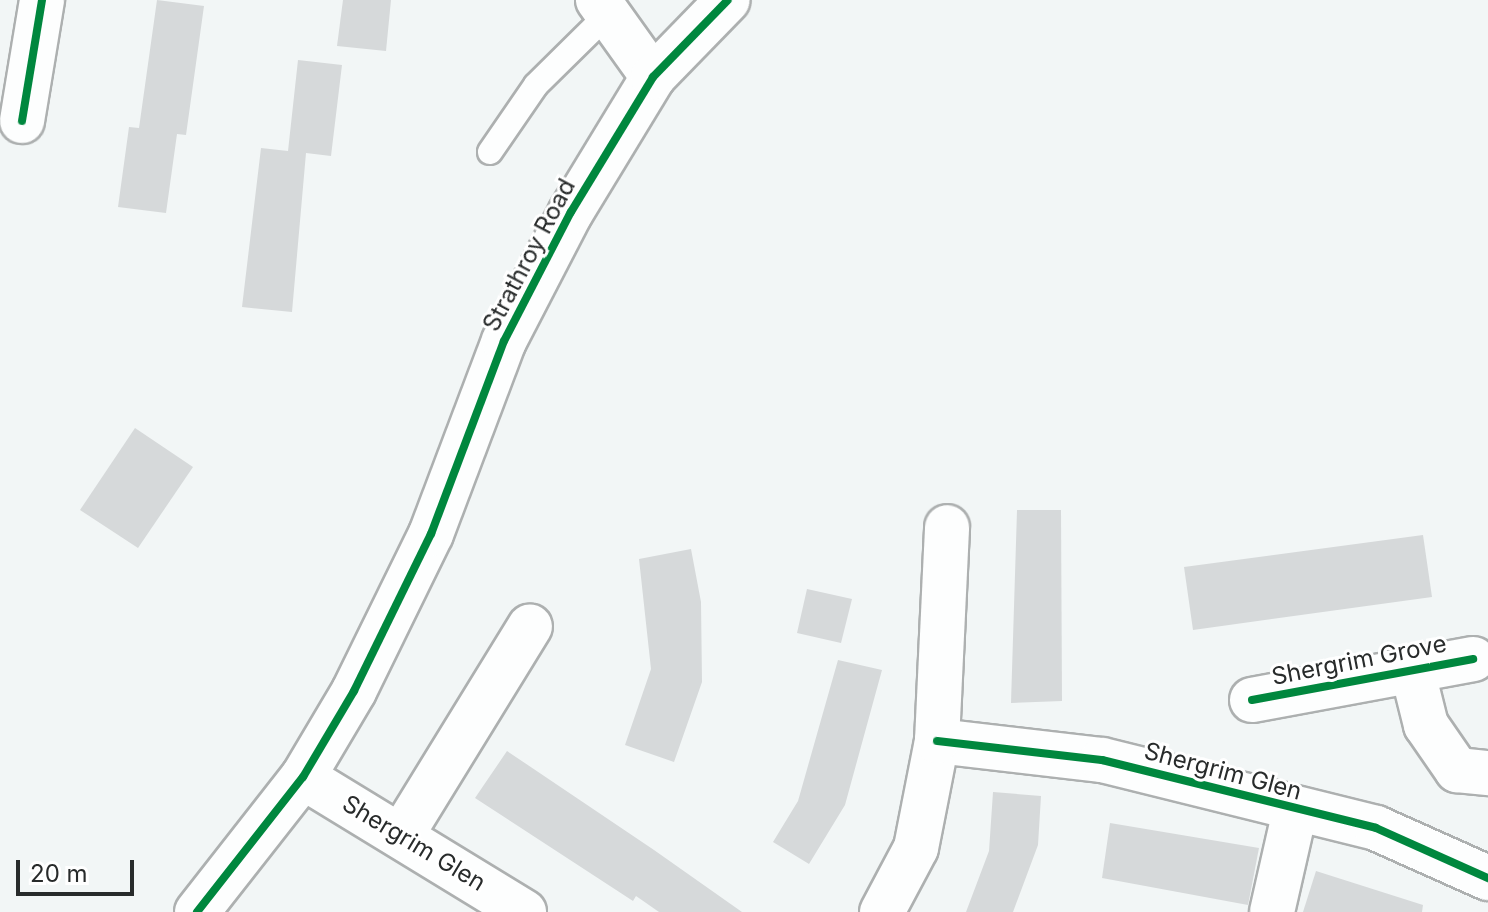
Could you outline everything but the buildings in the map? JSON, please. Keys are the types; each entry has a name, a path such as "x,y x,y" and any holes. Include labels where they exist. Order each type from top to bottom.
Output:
{"street":[{"path":"22,121 42,0"},
{"name":"Strathroy Road","path":"303,777 354,691 431,534 504,341 571,212 653,77 728,0"},
{"path":"603,7 653,77"},
{"path":"882,912 916,848 937,741 947,527"},
{"path":"401,836 530,626"},
{"name":"Shergrim Grove","path":"1252,700 1473,659"},
{"name":"Shergrim Grove","path":"1412,669 1426,725 1457,770 1488,773"},
{"name":"Shergrim Glen","path":"937,741 1102,760 1295,811 1376,828 1488,878"},
{"path":"197,912 303,777"},
{"name":"Shergrim Glen","path":"303,777 401,836 479,900 524,912"},
{"path":"1272,912 1295,811"}],"lane":[{"path":"490,152 536,85 603,7"}],"cycle path":[{"path":"22,121 42,0"},
{"path":"197,912 303,777 354,691 431,534 504,341 571,212 653,77 728,0"},
{"path":"1252,700 1473,659"},
{"path":"937,741 1102,760 1376,828 1488,878"}]}
